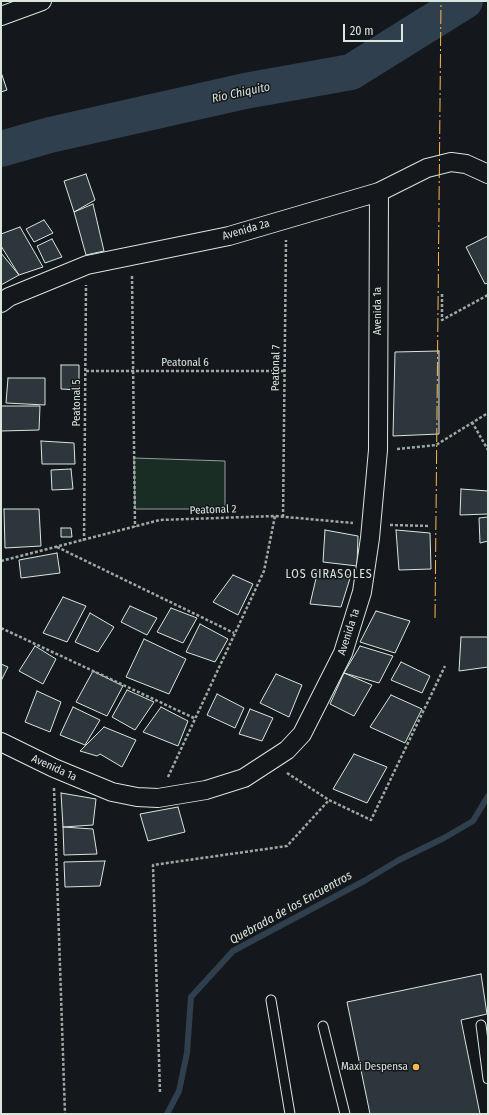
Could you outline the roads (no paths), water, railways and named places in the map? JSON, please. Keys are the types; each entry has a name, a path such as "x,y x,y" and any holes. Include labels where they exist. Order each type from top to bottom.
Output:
{"street":[{"path":"1,16 42,1"},
{"name":"Avenida 2a","path":"1,303 9,297 86,265 132,257 229,236 379,192 427,168 451,162 466,164 488,174"},
{"name":"Avenida 1a","path":"1,742 54,768 112,792 137,797 158,798 206,790 244,778 287,750 302,734 343,654 362,592 371,525 378,450 379,192"}],"lane":[{"path":"271,1000 290,1114"},
{"path":"481,1025 488,1079"},
{"path":"323,1026 345,1114"}],"waterway":[{"name":"Río Chiquito","path":"1,149 50,135 245,91 351,72 465,1"},
{"name":"Quebrada de los Encuentros","path":"167,1114 179,1091 187,1053 191,997 233,951 473,821 488,796"}],"place":[{"name":"Maxi Despensa","path":"416,1067"}],"district":[{"name":"LOS GIRASOLES","path":"329,575"}]}
